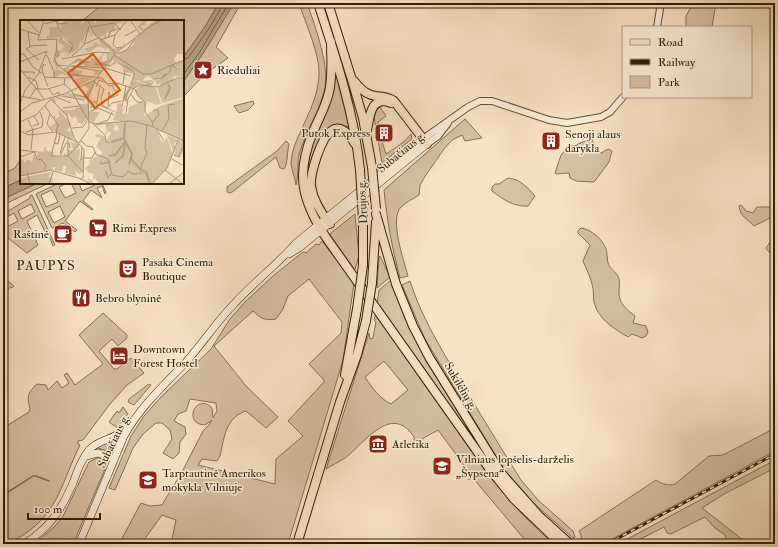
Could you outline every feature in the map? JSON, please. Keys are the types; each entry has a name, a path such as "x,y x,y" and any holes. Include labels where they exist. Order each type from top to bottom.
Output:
{"main road":[{"name":"Drujos g.","path":"318,3 349,102 358,150 363,219 363,265 357,309 340,402"},
{"name":"Drujos g.","path":"297,544 340,402 357,355 366,322 372,283 376,211 372,167 366,134 352,80 328,3"},
{"path":"331,42 331,79 329,92 326,104 308,144 304,158 303,187 319,228 489,468 514,499 561,544"},
{"path":"352,80 367,94 390,98 394,101 425,142"},
{"path":"366,134 370,111 376,103 387,101 400,110"},
{"path":"327,221 317,204 311,185 311,176 322,142 332,130 342,129 349,135 358,150"},
{"name":"Subačiaus g.","path":"79,544 114,459 132,422 150,400 189,358 234,304 285,256 299,248 327,221 425,142"},
{"name":"Sukilėlių g.","path":"376,211 393,277 413,326 429,357 501,473 539,516 570,544"},
{"path":"24,544 42,532 54,519 63,504 80,466 94,446 119,434 132,422"},
{"path":"86,456 98,453 114,459"}],"street":[{"path":"657,26 661,3"},
{"name":"Subačiaus g.","path":"425,142 438,136 450,120 474,104 486,100 500,103 549,120 567,124 601,117 610,112 622,98"}],"green space":[{"path":"104,3 219,3 184,57 184,20 83,20"},
{"path":"234,3 241,3 216,47 228,58 206,73 184,96 184,81 202,55"},
{"path":"299,3 307,3 314,23 324,60 326,83 315,116 299,155 296,185 291,158 314,100 319,73 315,48"},
{"path":"693,3 716,3 712,26 686,26 686,16"},
{"path":"335,71 349,127 335,125 327,129 322,134 313,155 309,168 309,179 317,217 306,187 308,158"},
{"path":"253,101 254,104 248,110 239,113 234,106"},
{"path":"380,107 386,116 378,122 386,154 403,142 411,134 412,139 382,163 374,117 374,113"},
{"path":"465,119 482,138 465,141 462,135 452,140 444,149 420,185 419,195 403,205 398,213 396,221 398,240 408,276 400,278 390,234 384,190"},
{"path":"592,139 595,149 598,152 601,153 608,149 612,151 609,162 594,182 576,181 570,178 569,173 555,173 561,155 570,145 575,146"},
{"path":"286,141 289,144 284,169 280,168 276,157 231,193 227,192 227,187 277,151"},
{"path":"20,160 20,180 3,188 3,174 15,168"},
{"path":"508,178 520,182 535,196 528,206 509,202 492,191 492,187 495,184 499,184"},
{"path":"36,184 47,184 3,205 3,199"},
{"path":"57,184 65,184 59,187 65,198 76,193 72,184 79,184 82,191 94,184 102,184 106,193 105,194 102,186 97,188 102,198 91,190 83,201 93,209 92,210 80,201 65,221 77,230 75,232 63,223 52,228 36,194","holes":["52,190 58,202 46,207 41,195","60,206 65,217 54,223 48,212"]},
{"path":"32,195 55,245 53,246 49,236 47,236 37,215 27,221 38,245 27,253 3,234 3,224 5,228 18,221 14,213 3,219 3,214 30,198","holes":["31,204 35,212 22,219 18,211"]},
{"path":"741,205 746,211 753,213 757,207 775,206 775,222 772,217 754,226 741,213 739,206"},
{"path":"355,214 359,256 355,270 330,235"},
{"path":"581,228 589,230 593,233 604,246 607,251 609,265 617,274 619,279 620,299 626,309 635,316 633,323 646,326 648,332 646,336 642,338 632,334 628,337 612,327 599,314 594,302 591,281 583,261 590,245 578,233"},
{"path":"775,235 775,254 769,252 766,248"},
{"path":"322,241 354,283 343,360 288,544 171,544 176,520 162,515 141,544 119,544 141,503 150,506 162,505 183,470 203,431 212,420 205,425 198,423 194,420 194,410 201,404 206,404 212,408 213,418 217,411 216,403 190,399 186,411 178,414 174,421 185,427 186,434 180,442 179,453 173,459 163,453 172,439 170,430 162,423 156,423 143,434 133,448 115,490 109,488 131,436 144,416 160,398 211,349 230,319 245,302 273,276 303,252 306,253 316,244 319,245","holes":["309,279 342,322 341,333 309,364 324,380 324,382 288,421 303,436 276,459 275,484 198,465 202,459 217,461 220,456 227,429 230,423 239,414 246,411 266,428 278,417 246,386 214,346 253,311 263,318 269,320 276,319 283,309 288,296"]},
{"path":"380,256 390,277 377,288 379,257"},
{"path":"4,278 14,286 12,288 10,287 3,299"},
{"path":"391,280 404,313 509,489 377,304 379,290"},
{"path":"410,281 425,319 438,343 521,480 538,500 573,531 575,537 573,538 516,486 499,461 425,339 402,285"},
{"path":"103,313 127,335 127,338 118,346 112,339 99,351 114,369 117,369 131,358 144,373 127,385 110,404 83,440 78,441 78,444 80,445 64,483 45,516 23,535 13,541 3,544 3,428 29,412 29,395 31,390 37,384 46,385 48,390 57,381 62,388 69,383 64,375 67,373 75,385 103,364 79,335"},
{"path":"376,313 492,479 522,514 553,544 524,544 525,540 478,484 438,430 422,439 416,446 414,444 414,437 405,427 396,424 387,425 378,429 369,436 345,458 326,469 369,333 370,339 373,338 376,322 374,320","holes":["384,361 408,390 391,404 380,396 365,377"]},
{"path":"149,384 151,385 134,405 128,402 129,399"},
{"path":"123,407 128,414 118,427 116,427 109,422 117,411 119,413"},
{"path":"775,428 775,451 603,544 582,544 579,531 656,480 665,484 675,484 709,456 723,455"},
{"path":"117,438 118,442 113,453 95,448"},
{"path":"97,458 102,459 105,469 73,544 34,544 53,528 62,518 89,462"},
{"path":"775,460 775,468 724,494 702,508 748,544 715,544 724,540 726,537 705,517 671,534 667,533 664,527 631,544 618,544"}],"water":[{"path":"219,3 234,3 202,55 184,81 184,57"},
{"path":"20,180 20,184 36,184 3,199 3,188"}],"waterway":[{"path":"8,492 33,476 49,481"}],"railway":[{"path":"607,544 775,454"}],"place":[{"name":"Rieduliai","path":"203,70"},
{"name":"Putok Express","path":"384,133"},
{"name":"Senoji alaus darykla","path":"551,141"},
{"name":"Rimi Express","path":"98,228"},
{"name":"Raštinė","path":"63,234"},
{"name":"Pasaka Cinema Boutique","path":"128,269"},
{"name":"Bebro blyninė","path":"81,298"},
{"name":"Downtown Forest Hostel","path":"119,356"},
{"name":"Atletika","path":"378,444"},
{"name":"Vilniaus lopšelis-darželis „Šypsena“","path":"442,466"},
{"name":"Tarptautinė Amerikos mokykla Vilniuje","path":"148,480"}],"district":[{"name":"PAUPYS","path":"46,265"}]}
